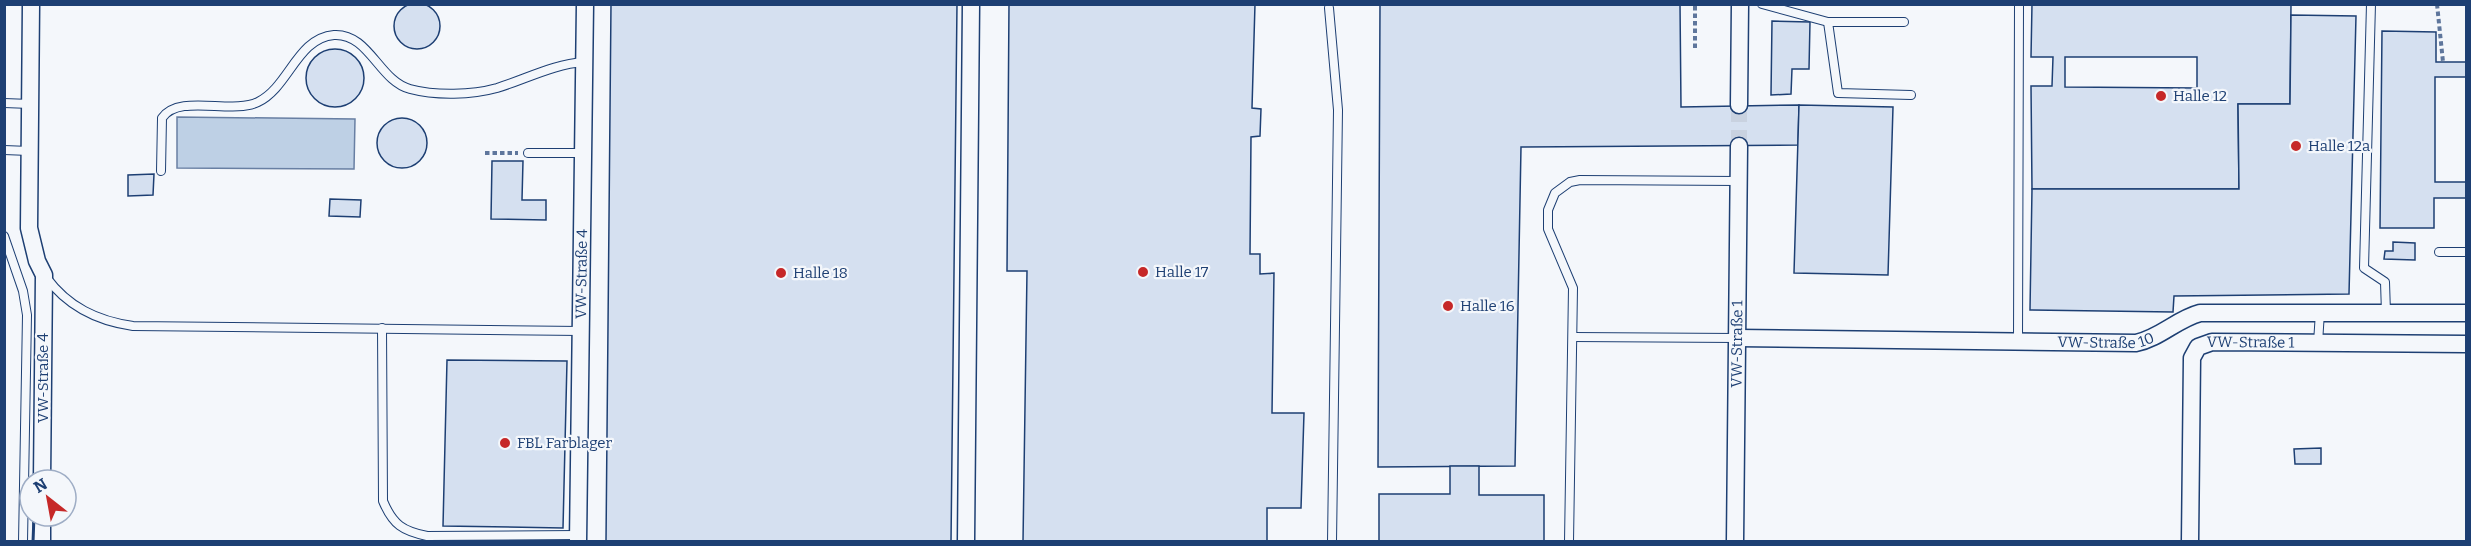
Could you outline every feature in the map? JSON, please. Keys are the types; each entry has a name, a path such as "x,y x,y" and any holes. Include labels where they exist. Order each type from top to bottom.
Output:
{"street":[{"path":"31,4 29,228 37,261 44,275"},
{"name":"VW-Straße 4","path":"578,538 585,4"},
{"path":"966,542 970,4"},
{"path":"1739,105 1740,4"},
{"name":"VW-Straße 1","path":"1734,542 1739,146"},
{"name":"VW-Straße 4","path":"42,468 44,275"},
{"name":"VW-Straße 10","path":"1737,338 2136,343 2148,340 2187,316 2200,313 2466,313"},
{"name":"VW-Straße 1","path":"2190,542 2192,358 2194,352 2204,344 2212,342 2466,344"}],"lane":[{"path":"1762,4 1828,22 1904,22"},
{"path":"2018,342 2019,4"},
{"path":"2370,4 2364,268 2385,282 2386,313"},
{"path":"1329,8 1338,110 1332,542"},
{"path":"1828,22 1838,93 1911,95"},
{"path":"161,171 162,118 166,111 180,107 255,104 266,98 282,83 308,47 325,36 346,36 358,43 395,81 408,89 429,93 485,90 561,65 584,62"},
{"path":"4,103 30,104"},
{"path":"4,150 29,151"},
{"path":"528,153 583,153"},
{"path":"1569,542 1574,288 1548,228 1548,210 1555,193 1570,182 1580,180 1738,181"},
{"path":"4,236 22,291 27,315 23,542"},
{"path":"2439,252 2466,252"},
{"path":"44,275 72,304 104,321 133,326 580,331"},
{"path":"2318,343 2320,312"},
{"path":"382,328 383,501 389,515 397,524 410,533 427,536 578,538"},
{"path":"1573,337 1737,338"}],"path":[{"path":"1695,4 1695,48"},
{"path":"2437,4 2443,62"},
{"path":"485,153 528,153"}],"water":[{"path":"177,117 355,119 354,169 177,168"}],"building":[{"path":"422,3 434,9 439,17 439,35 434,43 426,48 412,49 400,43 395,35 394,21 400,9 408,4"},
{"name":"Halle 18","path":"611,4 957,4 951,542 606,542"},
{"name":"Halle 17","path":"1009,4 1255,4 1252,108 1261,109 1260,136 1251,137 1250,254 1260,254 1260,274 1274,273 1272,413 1304,413 1301,508 1267,508 1267,542 1023,542 1027,271 1007,271"},
{"name":"Halle 16","path":"1380,4 1680,4 1681,107 1799,105 1798,145 1521,147 1515,466 1378,467"},
{"name":"Halle 12","path":"2032,4 2291,4 2290,104 2238,104 2239,189 2032,189 2031,86 2052,86 2053,57 2031,57","holes":["2065,57 2197,57 2197,88 2065,87"]},
{"name":"Halle 12a","path":"2291,15 2356,16 2349,294 2174,296 2173,312 2030,310 2032,189 2239,189 2238,104 2290,104"},
{"path":"1772,21 1810,22 1809,69 1792,69 1791,94 1771,95"},
{"path":"2382,31 2436,32 2436,62 2466,62 2466,77 2435,77 2435,182 2466,182 2466,198 2434,198 2434,228 2380,228"},
{"path":"335,49 351,54 359,62 364,78 359,94 351,102 335,107 319,102 311,94 306,78 311,62 319,54"},
{"path":"1799,105 1893,107 1888,275 1794,273"},
{"path":"407,118 420,125 426,133 426,153 420,161 412,167 397,168 384,161 378,153 377,138 384,125 392,119"},
{"path":"492,161 523,161 522,200 546,200 546,220 491,219"},
{"path":"154,174 153,195 128,196 128,175"},
{"path":"330,199 361,200 360,217 329,216"},
{"path":"2393,242 2415,243 2415,260 2384,259 2385,251 2393,251"},
{"name":"FBL Farblager","path":"447,360 567,361 563,528 443,526"},
{"path":"2321,448 2321,464 2295,464 2294,449"},
{"path":"1450,466 1479,466 1479,495 1544,495 1544,542 1379,542 1379,494 1450,494"}],"tunnel":[{"path":"1739,105 1739,146"}],"wall":[{"path":"33,542 34,528"}],"place":[{"name":"Halle 12","path":"2161,96"},
{"name":"Halle 12a","path":"2296,146"},
{"name":"Halle 17","path":"1143,272"},
{"name":"Halle 18","path":"781,273"},
{"name":"Halle 16","path":"1448,306"},
{"name":"FBL Farblager","path":"505,443"}]}
